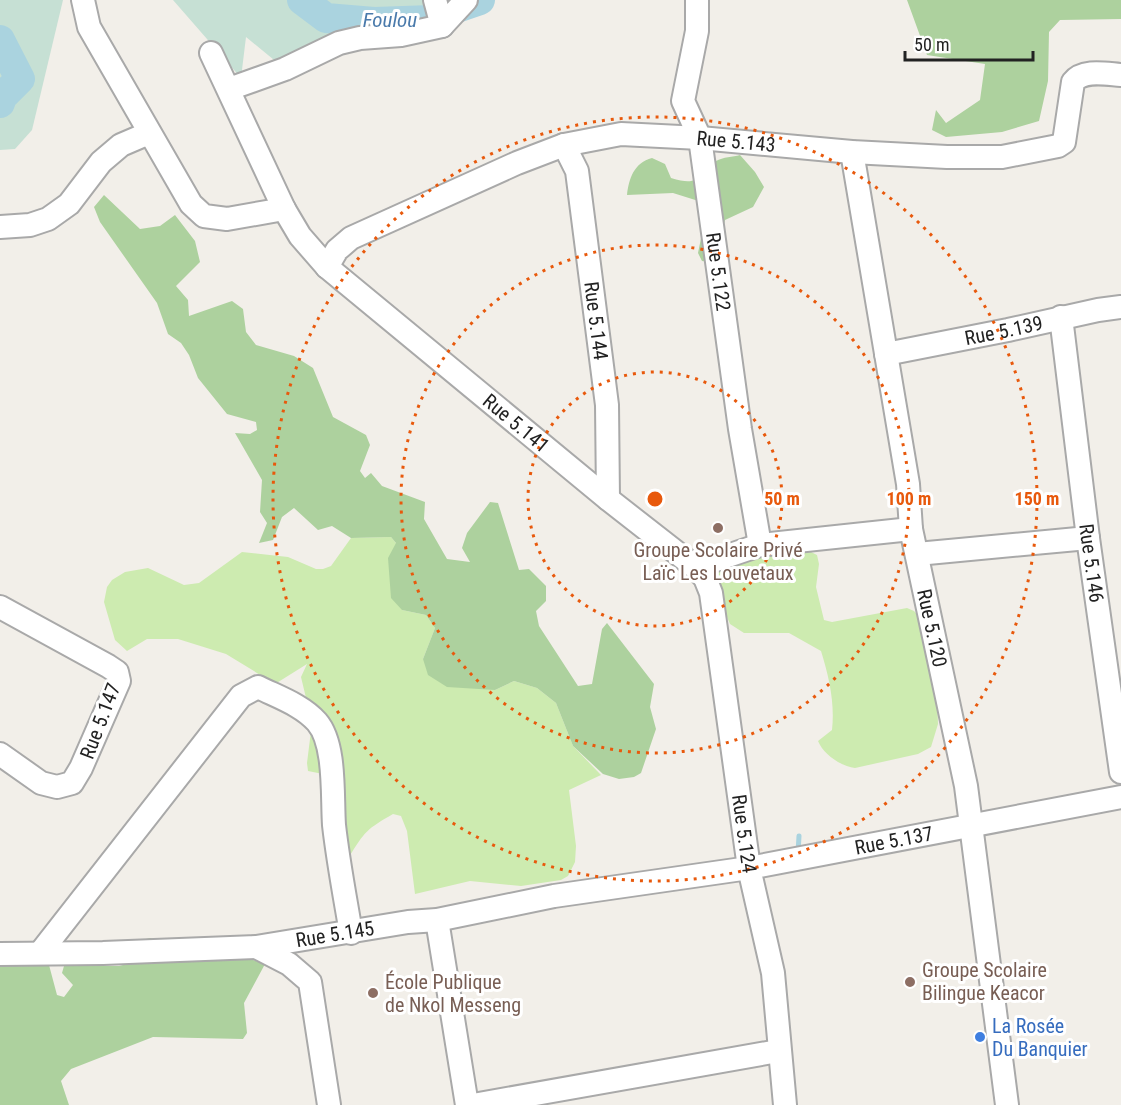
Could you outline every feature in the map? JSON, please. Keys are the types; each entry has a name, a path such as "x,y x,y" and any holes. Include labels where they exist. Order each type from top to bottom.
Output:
{"street":[{"path":"83,0 89,27 191,204 204,216 227,219 284,209"},
{"path":"435,0 442,26"},
{"path":"229,89 285,69 339,44 360,38 401,35 442,26 466,0"},
{"name":"Rue 5.122","path":"696,0 697,31 683,101 700,138 740,429 760,544"},
{"name":"Rue 5.141","path":"211,53 284,209 300,236 327,267 608,499 695,567"},
{"name":"Rue 5.143","path":"327,267 337,250 351,238 517,163 564,145 621,134 700,138 947,158 1002,157 1058,146 1064,142 1073,82 1077,77 1083,74 1121,75"},
{"path":"0,227 30,225 48,219 69,204 81,185 101,162 121,145 149,133"},
{"name":"Rue 5.144","path":"564,145 577,171 603,366 607,405 608,499"},
{"name":"Rue 5.120","path":"852,152 908,484 911,529 966,786 1007,1105"},
{"name":"Rue 5.139","path":"886,354 1008,330 1060,317 1121,307"},
{"name":"Rue 5.146","path":"1060,317 1121,772"},
{"path":"695,567 760,544 911,529"},
{"path":"917,554 1088,538"},
{"name":"Rue 5.124","path":"695,567 705,578 711,593 749,868 773,973 778,1051 785,1105"},
{"name":"Rue 5.147","path":"0,607 108,666 117,672 119,681 81,768 72,783 57,787 41,783 0,754"},
{"path":"40,952 241,696 258,687 303,710 318,723 326,741 332,777 334,824 351,933"},
{"name":"Rue 5.137","path":"665,880 749,868 1121,797"},
{"name":"Rue 5.145","path":"0,954 103,953 256,947 408,922 437,920 554,896 665,880"},
{"path":"437,920 467,1105"},
{"path":"303,940 329,1105"},
{"path":"256,947 289,964 310,982"},
{"path":"473,1105 778,1051"}],"green space":[{"path":"0,0 63,0 32,130 15,149 0,150"},
{"path":"173,0 435,0 442,26 285,69 246,37 241,78"},
{"path":"907,0 1121,0 1121,19 1060,20 1049,32 1048,81 1039,121 1002,132 946,137 932,130 936,110 946,123 980,100 985,64 927,55"},
{"path":"740,155 764,187 753,207 725,220 716,258 710,262 702,261 698,253 708,204 673,193 627,195 634,172 646,160 652,158 665,164 671,178 689,181 698,178 716,161"},
{"path":"104,195 140,229 160,226 175,215 195,241 200,262 176,286 188,300 189,316 232,301 243,309 246,332 256,345 294,356 313,368 333,417 366,435 370,445 360,471 365,478 371,473 382,486 425,502 424,519 447,559 470,562 462,548 467,533 490,502 498,503 519,570 529,569 546,586 546,601 536,611 539,626 578,686 592,684 602,629 607,623 654,684 650,707 656,729 641,773 634,777 619,779 603,774 573,746 556,703 537,688 514,681 495,690 447,687 428,675 423,659 435,628 426,615 402,610 391,598 388,558 396,543 391,537 351,538 332,526 318,530 294,508 282,517 273,540 259,543 267,523 260,512 262,480 235,433 250,434 257,430 256,422 227,414 198,378 189,355 181,343 168,334 157,303 100,222 94,207"},
{"path":"391,537 396,543 402,610 426,615 435,628 423,659 495,690 514,681 537,688 556,703 573,746 601,775 569,790 576,846 575,862 568,876 561,880 521,886 470,881 415,894 407,831 401,816 393,814 372,827 349,857 323,774 308,771 312,723 301,677 307,664 275,684 226,654 178,639 147,639 127,651 115,640 104,602 107,587 112,580 125,572 148,568 184,585 199,583 242,552 288,557 316,569 323,569 331,566 351,538"},
{"path":"796,549 817,555 819,564 816,587 824,620 832,622 907,608 914,611 925,623 937,699 938,724 931,747 918,754 855,768 839,762 824,751 818,741 832,730 833,720 831,690 821,651 789,633 744,633 730,624 711,580 717,572 725,566 749,557"},
{"path":"150,938 236,954 265,964 244,1003 247,1033 243,1039 153,1037 71,1069 61,1081 69,1105 0,1105 0,962 38,957 49,965 57,995 64,997 73,985 62,973 66,959 79,966 127,964 135,942"}],"waterway":[{"name":"Foulou","path":"302,0 326,18 374,22 432,20 439,14 480,0"},
{"name":"Foulou","path":"0,40 20,79 2,97 0,103"},
{"path":"798,853 799,836"}],"place":[{"name":"Groupe Scolaire Privé Laïc Les Louvetaux","path":"718,528"},
{"name":"Groupe Scolaire Bilingue Keacor","path":"910,982"},
{"name":"École Publique de Nkol Messeng","path":"373,993"},
{"name":"La Rosée Du Banquier","path":"980,1037"}]}
